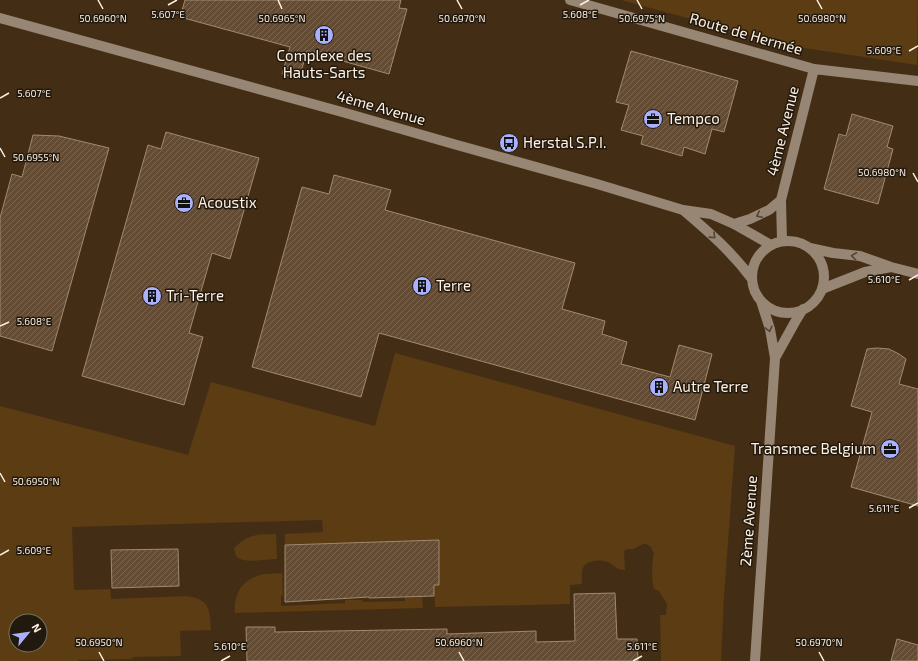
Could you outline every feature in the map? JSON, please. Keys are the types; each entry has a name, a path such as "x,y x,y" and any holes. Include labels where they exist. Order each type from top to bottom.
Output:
{"street":[{"name":"Route de Hermée","path":"570,0 814,69 918,81"},
{"name":"4ème Avenue","path":"0,18 342,112 597,184 683,210 711,214 734,224 770,245"},
{"name":"4ème Avenue","path":"782,241 782,200 814,69"},
{"name":"4ème Avenue","path":"734,224 750,219 769,210 782,200"},
{"name":"4ème Avenue","path":"683,210 706,229 741,264 752,279 756,294 761,301"},
{"path":"752,279 754,263 761,252 770,245 782,241 794,241 810,248 833,253 860,256 891,267 918,274"},
{"path":"761,301 775,311 789,313 803,310 811,305 822,289 824,277 823,267 818,257 810,248"},
{"path":"822,289 865,272 891,267"},
{"name":"2ème Avenue","path":"755,661 775,358 770,330 761,301"},
{"name":"2ème Avenue","path":"775,358 803,310"}],"shaded area":[{"path":"621,0 918,0 917,65 791,46"},
{"path":"395,353 735,446 721,661 661,661 660,615 666,615 667,604 659,591 654,589 652,571 654,553 650,546 646,544 624,551 625,570 617,568 611,563 598,560 584,565 582,570 582,584 570,585 570,604 435,607 434,585 439,585 439,540 285,545 285,534 323,532 322,520 72,527 74,590 110,589 111,599 186,596 194,598 200,600 207,607 209,611 211,630 180,631 181,656 133,657 132,659 78,661 0,661 0,406 188,455 211,382 375,426"},
{"path":"276,534 277,559 250,561 240,559 236,556 234,548 249,537"},
{"path":"282,573 283,595 281,596 281,606 345,603 345,600 362,600 363,602 405,601 405,584 421,583 423,608 235,613 237,594 244,584 254,577 262,574"}],"building":[{"name":"Complexe des Hauts-Sarts","path":"185,0 401,0 399,8 407,9 389,74 307,51 299,79 282,74 290,47 180,17"},
{"path":"631,51 738,81 724,132 712,129 705,154 684,147 682,156 641,144 643,136 621,130 629,105 616,102"},
{"path":"852,114 893,126 887,147 893,149 878,204 824,189 839,134 846,136"},
{"name":"Tri-Terre","path":"166,132 259,158 230,259 212,253 189,333 203,337 184,405 82,376 148,145 161,149"},
{"path":"33,135 59,136 109,148 52,351 0,336 0,218 12,174 22,177"},
{"name":"Terre","path":"334,175 391,190 385,210 575,263 562,309 605,321 602,334 627,342 621,364 670,377 679,345 712,354 695,420 379,333 361,397 252,367 302,187 329,194"},
{"name":"Transmec Belgium","path":"867,349 889,349 906,359 899,384 918,389 918,506 851,487 872,412 851,406"},
{"path":"439,540 439,585 434,585 434,596 369,597 285,602 285,545"},
{"path":"178,549 179,586 112,588 111,550"},
{"path":"615,593 617,639 637,639 638,661 247,661 246,627 275,627 275,632 447,629 447,634 536,631 536,642 575,641 574,594"},
{"path":"897,639 918,645 918,661 891,661"}],"place":[{"name":"Complexe des Hauts-Sarts","path":"324,35"},
{"name":"Tempco","path":"653,119"},
{"name":"Herstal S.P.I.","path":"509,143"},
{"name":"Acoustix","path":"184,203"},
{"name":"Terre","path":"422,286"},
{"name":"Tri-Terre","path":"152,296"},
{"name":"Autre Terre","path":"659,387"},
{"name":"Transmec Belgium","path":"890,449"}]}
